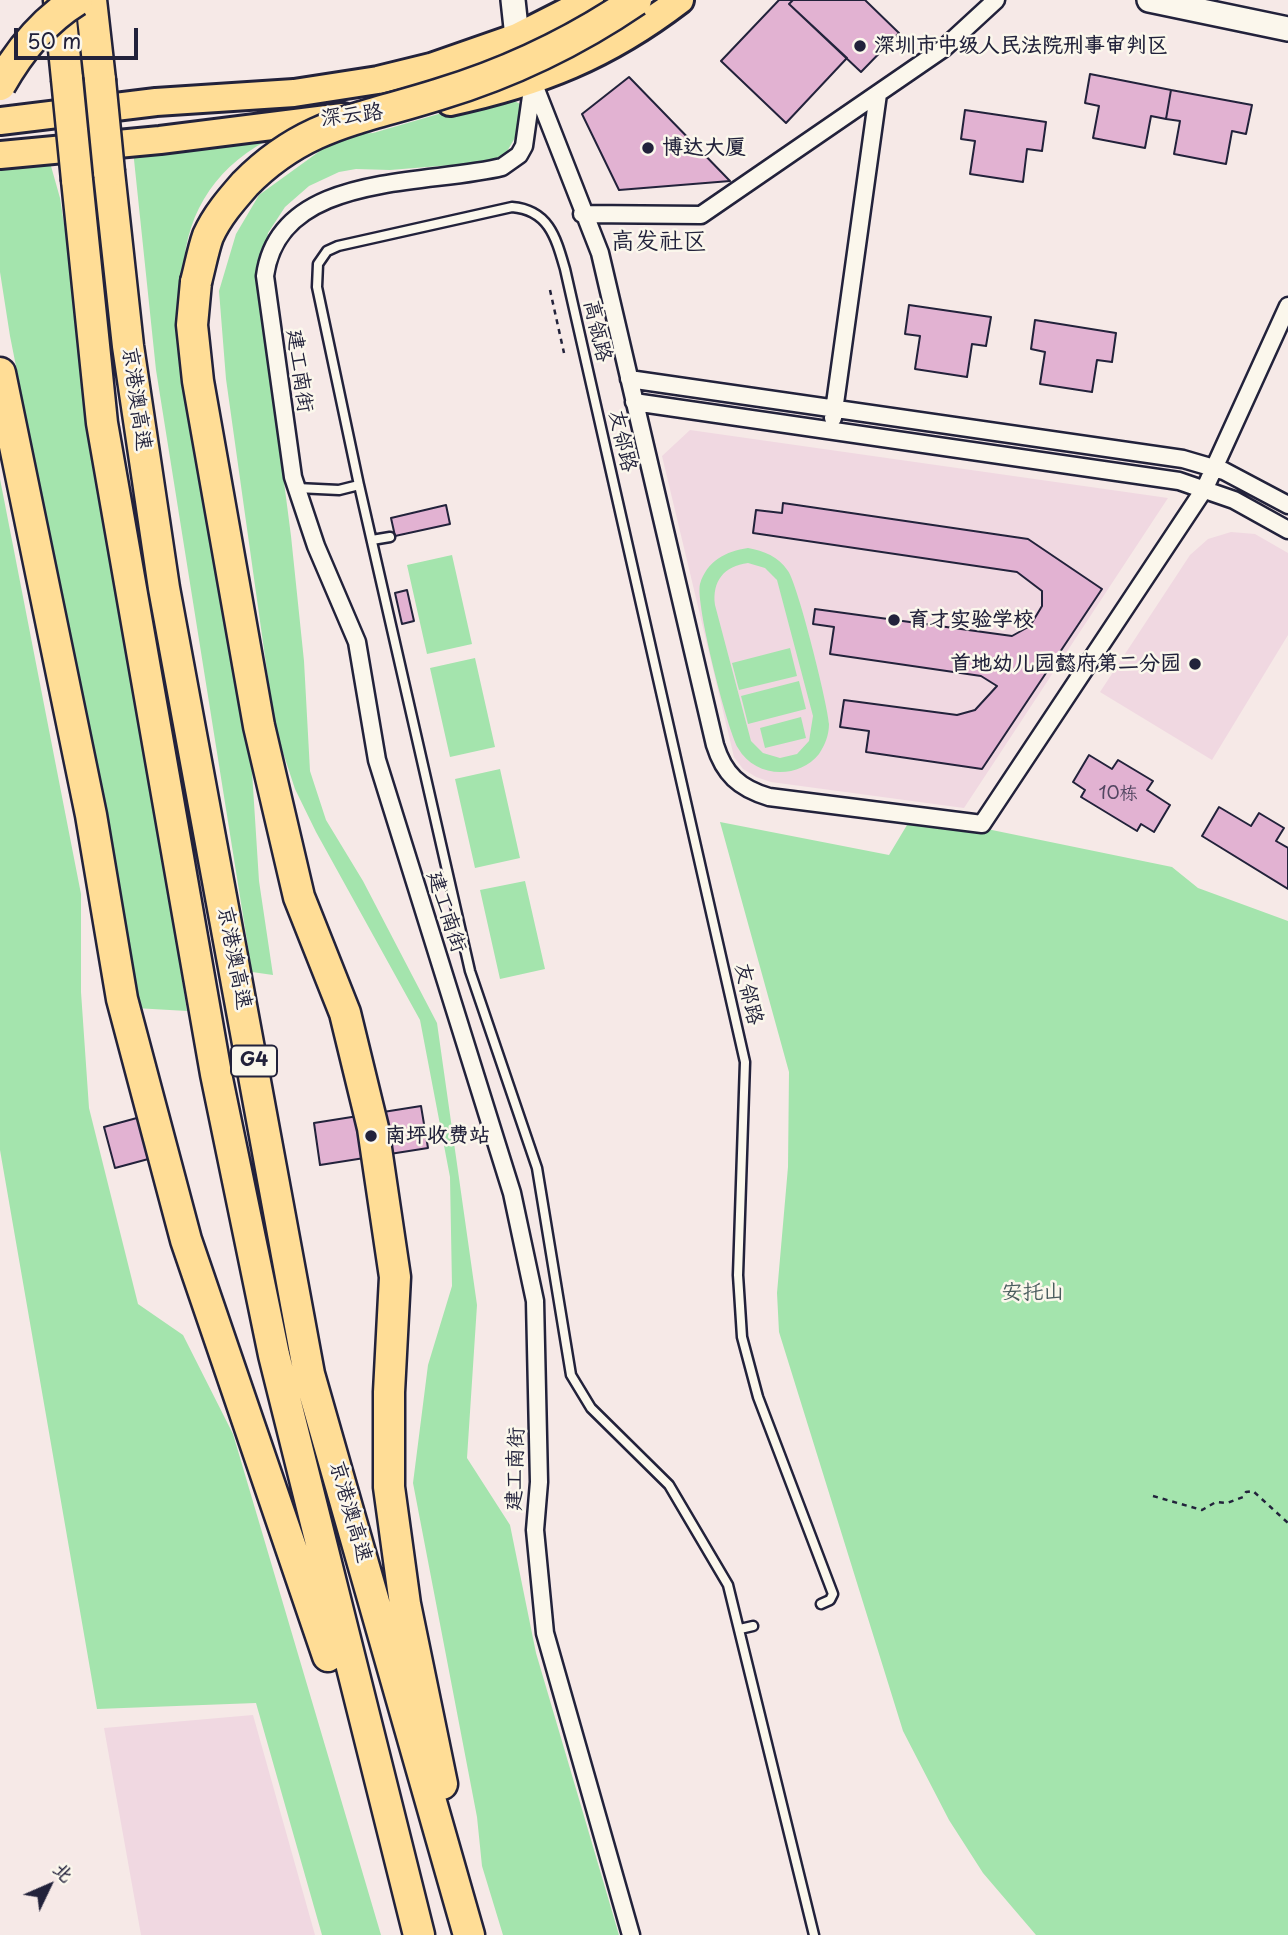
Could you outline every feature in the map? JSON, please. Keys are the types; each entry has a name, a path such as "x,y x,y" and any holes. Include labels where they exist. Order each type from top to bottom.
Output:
{"highway":[{"name":"京港澳高速","path":"60,0 102,423 219,1087 277,1368 418,1935"},
{"path":"0,85 12,62 37,31 77,0"},
{"name":"京港澳高速","path":"91,0 128,346 164,588 255,1066 309,1374 470,1935"},
{"path":"470,1935 405,1604 389,1487 389,1392 395,1277 373,1129 345,1013 299,897 259,726 198,381 192,325 196,282 208,236 227,203 260,169 292,144 323,128 441,94 501,71 564,44 636,0"},
{"path":"0,373 91,815 121,999 186,1240 303,1577 418,1935"}],"main road":[{"name":"深云路","path":"0,121 156,102 345,87 431,67 517,37 590,0"},
{"name":"深云路","path":"0,155 160,140 408,109 533,82 587,60 622,40 680,0"}],"street":[{"path":"513,0 517,37 582,214 600,253 721,764 741,786 769,797 982,824 1205,488 1288,306"},
{"path":"582,214 701,215 955,41 996,0"},
{"path":"1149,0 1288,29"},
{"name":"建工南街","path":"533,82 524,146 519,155 502,167 333,195 298,217 279,240 267,262 265,283 297,488 316,546 357,642 377,760 512,1193 535,1301 539,1482 535,1530 545,1633 631,1935"},
{"path":"831,430 878,94"},
{"path":"629,379 1183,459 1216,468 1288,505"},
{"path":"634,402 1160,478 1205,488 1234,500 1288,530"}],"lane":[{"name":"高瓴路","path":"359,485 317,287 318,264 327,251 351,243 505,208 522,208 540,215 547,223 565,270 595,400"},
{"name":"友邻路","path":"595,400 745,1062 737,1275 742,1336 758,1397 832,1594 830,1600 821,1604"},
{"path":"297,488 339,490 359,485 470,971 540,1177 571,1375 591,1408 669,1485 722,1573 740,1629 814,1935"},
{"path":"372,540 390,537"},
{"path":"740,1629 753,1626"}],"path":[{"path":"550,290 564,353"},
{"path":"1153,1496 1202,1510 1216,1502 1227,1503 1253,1491 1288,1523"}],"shaded area":[{"name":"育才实验学校","path":"690,430 1168,498 964,808 771,782 743,769 734,757 662,456"},
{"name":"首地幼儿园懿府第二分园","path":"1231,532 1255,534 1288,553 1288,635 1212,760 1100,692 1190,555 1208,539"},
{"path":"253,1715 315,1935 141,1935 104,1728"}],"green space":[{"path":"504,95 520,104 519,131 506,153 489,162 390,170 356,169 339,172 309,186 285,207 268,233 259,289 291,536 304,661 310,771 326,820 363,881 437,1023 477,1305 467,1458 510,1525 536,1653 619,1935 503,1935 482,1866 477,1817 413,1483 428,1365 452,1286 450,1177 420,1020 316,832 295,789 275,728 226,379 219,291 236,234 259,195 342,135 373,133"},
{"path":"266,141 230,167 204,199 188,238 183,282 250,740 259,881 273,975 252,972 156,370 133,150"},
{"path":"49,159 60,198 187,1011 135,1008 59,583 10,336 0,272 0,167"},
{"path":"0,479 81,894 81,992 89,1108 138,1304 183,1335 233,1434 381,1935 322,1935 256,1703 97,1709 0,1150"},
{"path":"748,548 765,553 775,558 788,571 805,621 824,694 829,724 825,743 819,754 810,762 789,771 766,770 746,758 738,748 727,717 707,639 700,584 712,563 740,549","holes":["748,563 765,568 777,580 813,716 809,741 797,754 780,758 763,753 751,741 715,605 718,582 726,571"]},
{"path":"452,555 472,644 427,654 407,565"},
{"path":"790,648 797,676 739,690 732,663"},
{"path":"475,658 495,747 450,757 430,668"},
{"path":"799,681 806,709 748,724 741,696"},
{"path":"801,717 806,738 765,748 760,728"},
{"path":"500,769 520,858 475,868 455,779"},
{"name":"安托山","path":"720,822 889,855 907,825 987,829 1172,867 1198,888 1288,921 1288,1935 1036,1935 983,1873 949,1820 903,1731 779,1332 777,1293 788,1167 789,1072"},
{"path":"525,881 545,969 500,979 480,890"}],"building":[{"path":"779,0 793,0 789,4 847,58 786,123 721,61"},
{"name":"深圳市中级人民法院刑事审判区","path":"793,0 865,0 899,33 861,72 789,4"},
{"path":"1090,74 1171,90 1166,119 1151,116 1145,148 1093,138 1099,106 1085,103"},
{"name":"博达大厦","path":"629,77 730,181 619,190 582,114"},
{"path":"1171,90 1252,105 1246,134 1232,131 1226,164 1174,154 1180,121 1166,119"},
{"path":"965,110 1046,122 1042,151 1027,149 1023,182 970,174 975,141 961,139"},
{"path":"909,305 991,317 986,346 972,344 967,377 915,369 920,336 905,334"},
{"path":"1035,320 1116,333 1112,362 1097,360 1092,392 1040,384 1045,352 1031,349"},
{"path":"783,503 1028,539 1102,589 982,769 866,752 869,731 840,727 844,700 957,715 975,710 997,686 981,676 830,654 834,627 813,624 815,609 1012,636 1030,626 1042,606 1042,591 1017,572 753,533 756,510 782,513"},
{"path":"446,505 450,524 395,536 391,518"},
{"path":"407,590 414,621 402,624 395,593"},
{"path":"1089,755 1112,769 1118,760 1153,781 1147,790 1170,805 1154,832 1141,824 1137,831 1081,797 1085,790 1073,782"},
{"path":"1219,807 1251,826 1259,813 1284,828 1276,841 1288,848 1288,889 1202,836"},
{"name":"南坪收费站","path":"421,1106 428,1148 320,1165 314,1123"},
{"path":"166,1110 178,1151 115,1168 104,1127"}],"place":[{"name":"深圳市中级人民法院刑事审判区","path":"860,46"},
{"name":"博达大厦","path":"648,148"},
{"name":"育才实验学校","path":"894,620"},
{"name":"首地幼儿园懿府第二分园","path":"1195,664"},
{"name":"南坪收费站","path":"371,1136"}],"district":[{"name":"高发社区","path":"659,242"}]}
